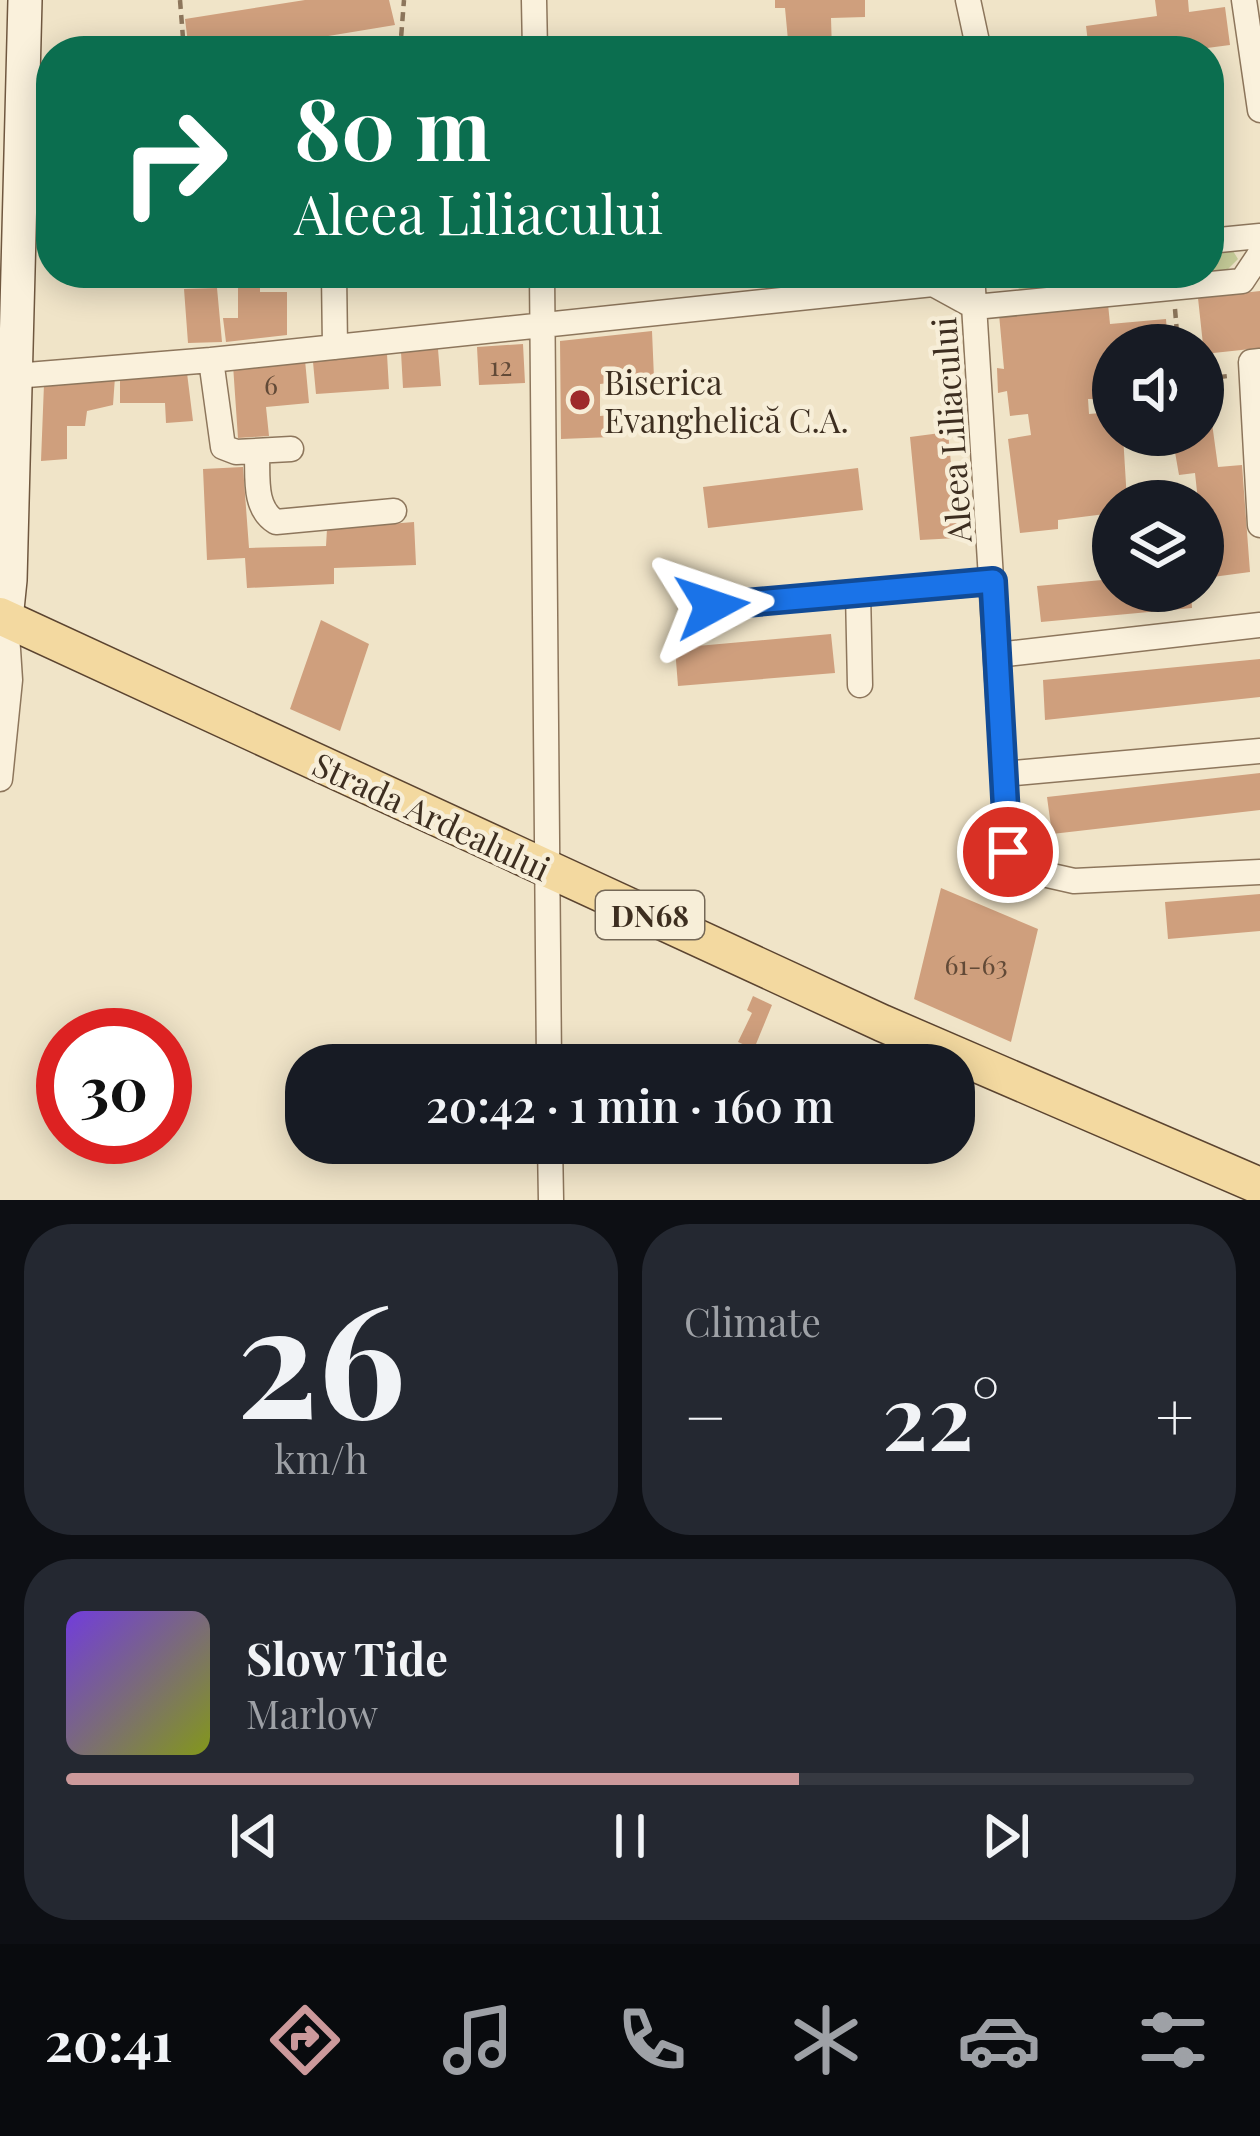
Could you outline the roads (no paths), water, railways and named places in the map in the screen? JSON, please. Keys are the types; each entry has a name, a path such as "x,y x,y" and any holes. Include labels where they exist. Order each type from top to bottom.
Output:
{"main road":[{"name":"Strada Ardealului","path":"2,620 1006,1078 1260,1186"}],"street":[{"path":"0,779 10,680 2,620 26,0"},
{"path":"534,0 535,36"},
{"path":"968,0 976,36"},
{"path":"1244,0 1260,110"},
{"path":"1224,240 1260,236"},
{"path":"1224,283 1242,281 1260,254"},
{"path":"334,288 335,347"},
{"path":"542,288 549,1044"},
{"path":"15,376 211,360 859,288"},
{"path":"955,288 975,307 1174,288"},
{"name":"Aleea Liliacului","path":"973,288 998,655 1004,830 1016,868 1074,881 1260,872"},
{"path":"211,360 223,447 236,452 291,449"},
{"path":"1260,361 1251,362 1260,525"},
{"path":"257,451 261,507 268,518 289,523 394,511"},
{"path":"712,606 993,581"},
{"path":"858,592 860,685"},
{"path":"998,655 1260,625"},
{"path":"1003,774 1260,751"},
{"path":"550,1164 551,1200"}],"place":[{"name":"Biserica Evanghelică C.A.","path":"580,400"}]}
